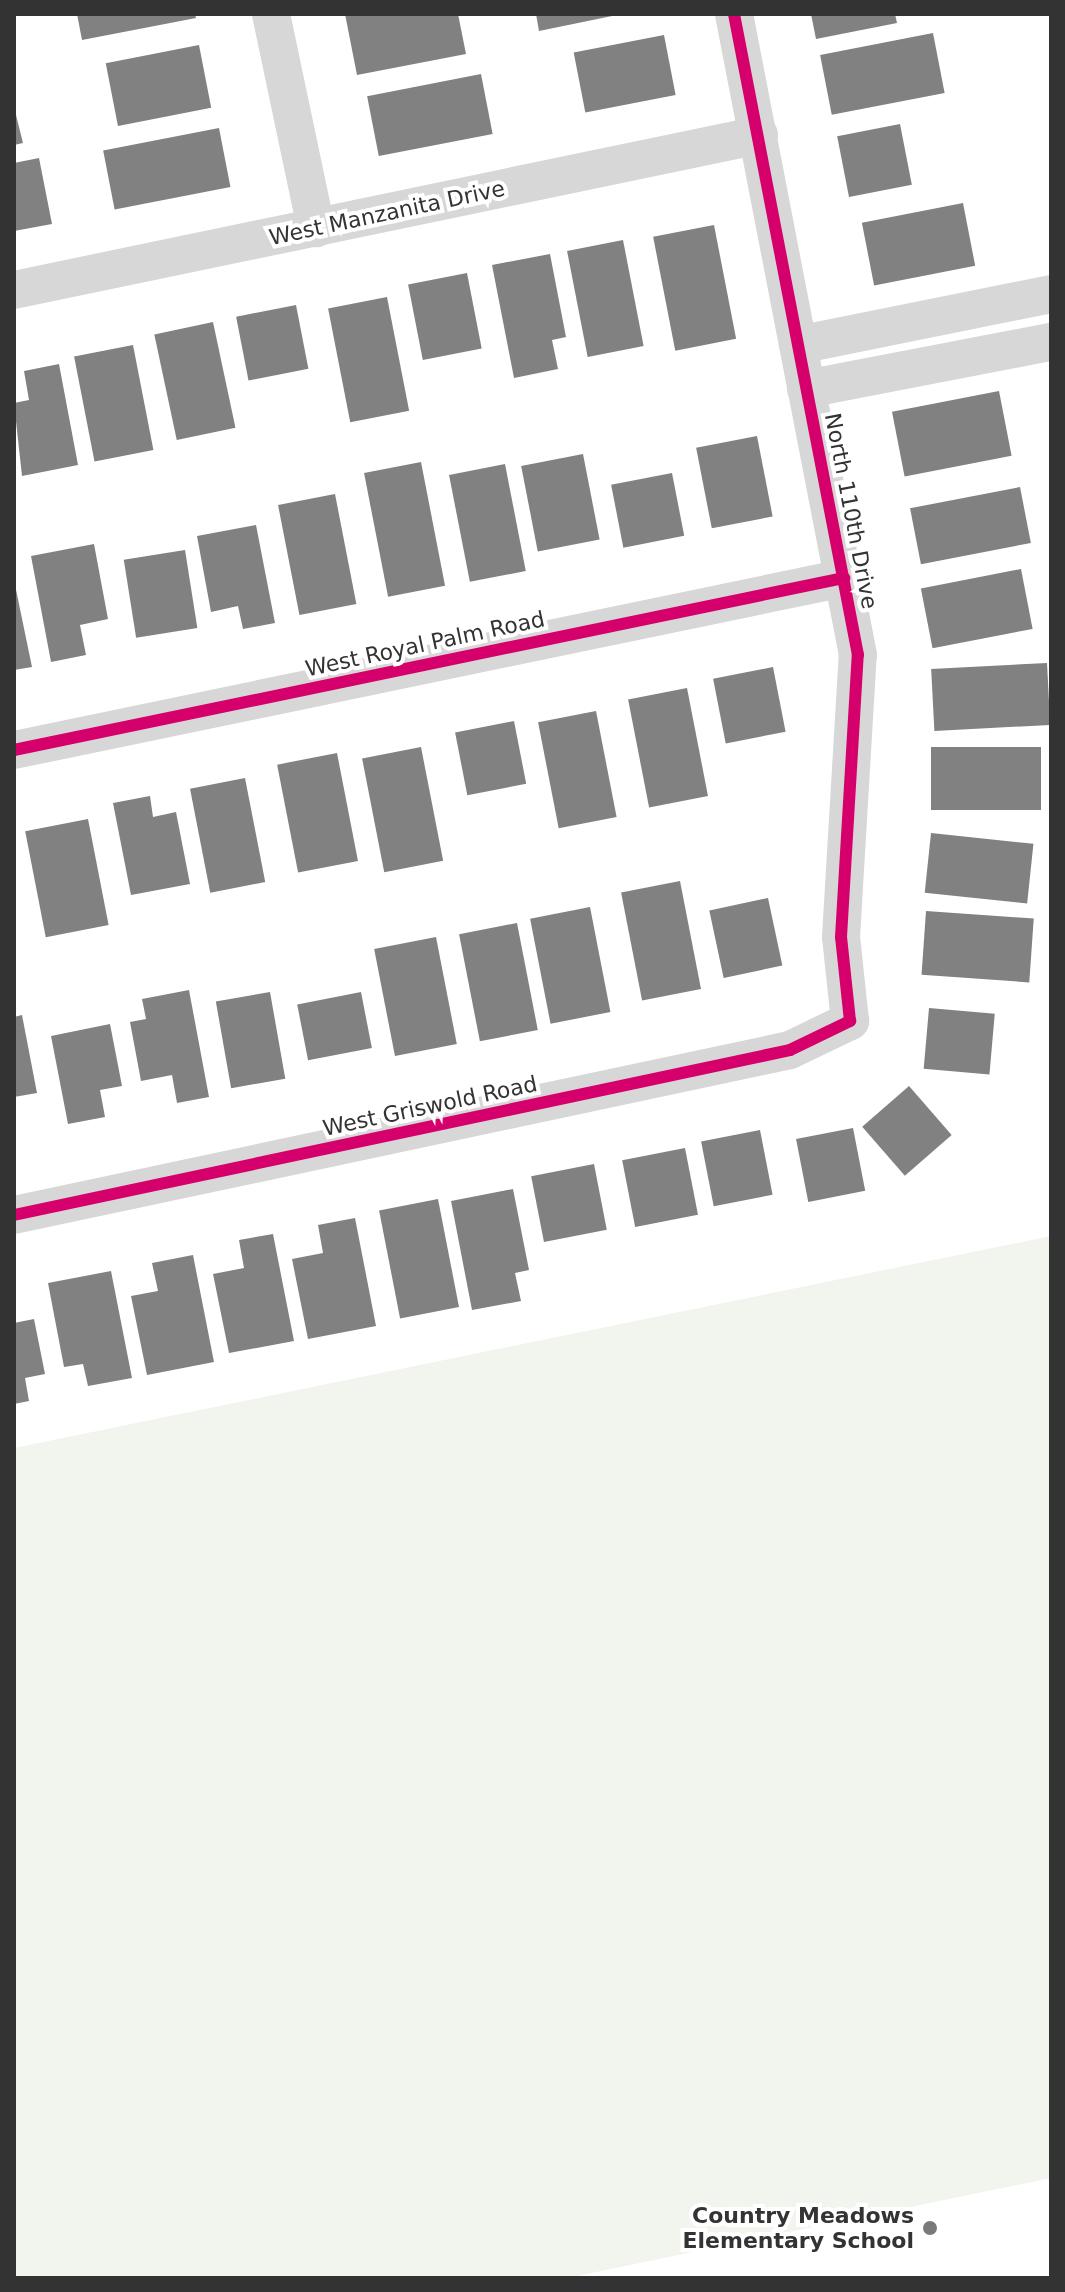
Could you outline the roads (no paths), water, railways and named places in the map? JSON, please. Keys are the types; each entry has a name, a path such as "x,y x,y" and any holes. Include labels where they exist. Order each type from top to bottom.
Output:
{"street":[{"path":"271,14 316,228"},
{"name":"North 110th Drive","path":"734,14 858,655 841,937 850,1021"},
{"name":"West Manzanita Drive","path":"14,290 759,135"},
{"path":"798,345 1051,294"},
{"path":"806,389 1051,342"},
{"name":"West Royal Palm Road","path":"14,750 844,578"},
{"name":"West Griswold Road","path":"14,1215 790,1050 850,1021"}],"place":[{"name":"Country Meadows Elementary School","path":"930,2228"}]}
